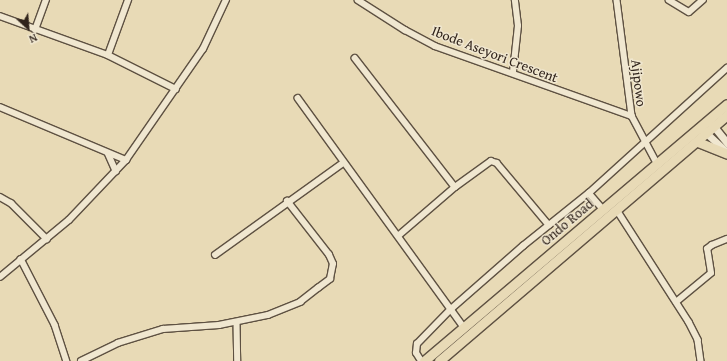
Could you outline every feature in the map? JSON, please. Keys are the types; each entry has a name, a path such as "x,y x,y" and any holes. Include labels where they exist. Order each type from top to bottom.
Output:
{"main road":[{"name":"Ondo Road","path":"424,361 657,163 704,130 711,124 727,104"},
{"name":"Ondo Road","path":"711,124 727,116"},
{"path":"727,116 727,126"},
{"name":"Ondo Road","path":"439,361 698,142 704,130"},
{"path":"698,142 727,153"}],"street":[{"path":"35,30 46,0"},
{"path":"108,55 128,0"},
{"path":"0,277 69,220 126,160 176,89 214,30 226,0"},
{"name":"Ibode Aseyori Crescent","path":"358,0 405,30 435,46 513,72 632,116"},
{"path":"513,72 518,26 516,0"},
{"name":"Ajipowo","path":"617,0 632,116 657,163"},
{"path":"669,0 689,12 703,0"},
{"path":"0,16 35,30 108,55 176,89"},
{"path":"355,58 455,187"},
{"path":"421,361 416,353 417,344 450,309 589,193 727,68"},
{"path":"298,98 343,163 464,327"},
{"path":"0,107 126,160"},
{"path":"711,124 727,143"},
{"path":"704,130 727,153"},
{"path":"108,153 116,171"},
{"path":"398,236 455,187 494,161 550,225"},
{"path":"214,255 287,201 343,163"},
{"path":"589,193 603,209"},
{"path":"0,197 21,212 47,239"},
{"path":"81,361 132,338 164,329 237,322 268,315 300,302 330,279 333,271 329,255 287,201"},
{"path":"616,210 676,302 698,340 701,361"},
{"path":"676,302 711,273 707,249 712,245 727,239"},
{"path":"22,259 55,325 67,361"},
{"path":"237,322 238,361"}]}
